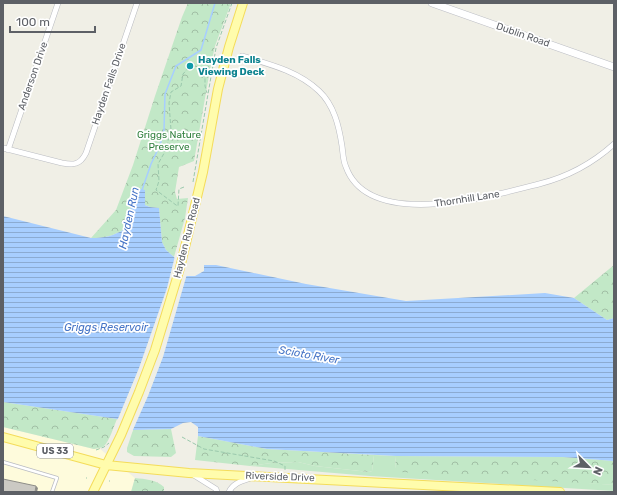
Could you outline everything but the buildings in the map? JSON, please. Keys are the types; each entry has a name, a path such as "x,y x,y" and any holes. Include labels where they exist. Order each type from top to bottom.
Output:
{"main road":[{"name":"Hayden Run Road","path":"93,492 121,435 155,350 188,241 203,172 218,89 243,3"},
{"name":"Dublin Road","path":"432,3 614,67"},
{"name":"Riverside Drive","path":"3,437 106,465 189,473 560,492"}],"street":[{"name":"Anderson Drive","path":"5,149 58,3"},
{"name":"Hayden Falls Drive","path":"5,149 62,163 77,163 83,159 137,3"},
{"name":"Thornhill Lane","path":"242,56 298,75 319,91 332,109 339,127 346,167 353,181 364,191 377,197 392,201 424,205 464,201 495,196 546,183 578,170 605,152 614,144"},
{"path":"189,473 216,489 217,492"},
{"path":"229,492 233,485 254,476"}],"lane":[{"path":"3,462 57,478 52,492"}],"path":[{"path":"195,174 216,48 232,3"},
{"path":"203,62 208,66 211,74"},
{"path":"184,187 179,189 178,206 156,190 159,181 158,164 168,148 171,130 169,102 171,92 181,86 183,74 190,66"},
{"path":"201,75 205,77 205,86 208,94"},
{"path":"182,437 204,449 274,461 285,466 285,477"},
{"path":"96,450 104,447 110,441"}],"shaded area":[{"path":"3,427 94,449 99,448 135,478 131,492 3,492"}],"green space":[{"name":"Griggs Nature Preserve","path":"188,3 231,3 215,46 194,161 179,167 175,192 177,199 188,198 185,218 174,257 166,250 162,242 159,208 145,205 145,190 130,211 125,229 109,236 91,238 116,210 133,165 155,96"},
{"path":"614,265 614,318 607,320 574,298"},
{"path":"3,402 117,419 110,438 106,444 103,447 94,449 3,427"},
{"path":"171,429 176,453 171,457 134,456 127,452 133,430"},
{"path":"198,436 267,449 374,455 372,471 369,472 315,466 298,462 271,463 250,466 195,460"},
{"path":"374,455 396,456 395,468 614,485 614,491 370,476 250,466 271,463 298,462 315,466 369,472 372,471"},
{"path":"396,456 563,457 614,461 614,485 400,472 395,469"},
{"path":"135,478 151,480 158,483 164,487 164,492 131,492"}],"water":[{"name":"Griggs Reservoir","path":"142,189 145,190 145,205 159,208 162,242 166,250 178,262 179,276 195,276 204,271 204,265 216,265 306,284 406,301 545,293 574,298 607,320 614,318 614,461 563,457 396,456 267,449 198,436 198,427 191,422 183,423 171,429 133,430 117,419 3,402 3,216 91,238 105,237 125,229 135,191"}],"pier":[{"path":"175,256 180,261 181,274 187,274 163,357 132,432 117,421 139,368 167,288"}],"waterway":[{"name":"Hayden Run","path":"142,190 151,164 160,145 164,130 165,94 176,66 201,50 215,3"}],"place":[{"name":"Hayden Falls Viewing Deck","path":"190,66"}],"water label":[{"name":"Scioto River","path":"309,355"}]}
